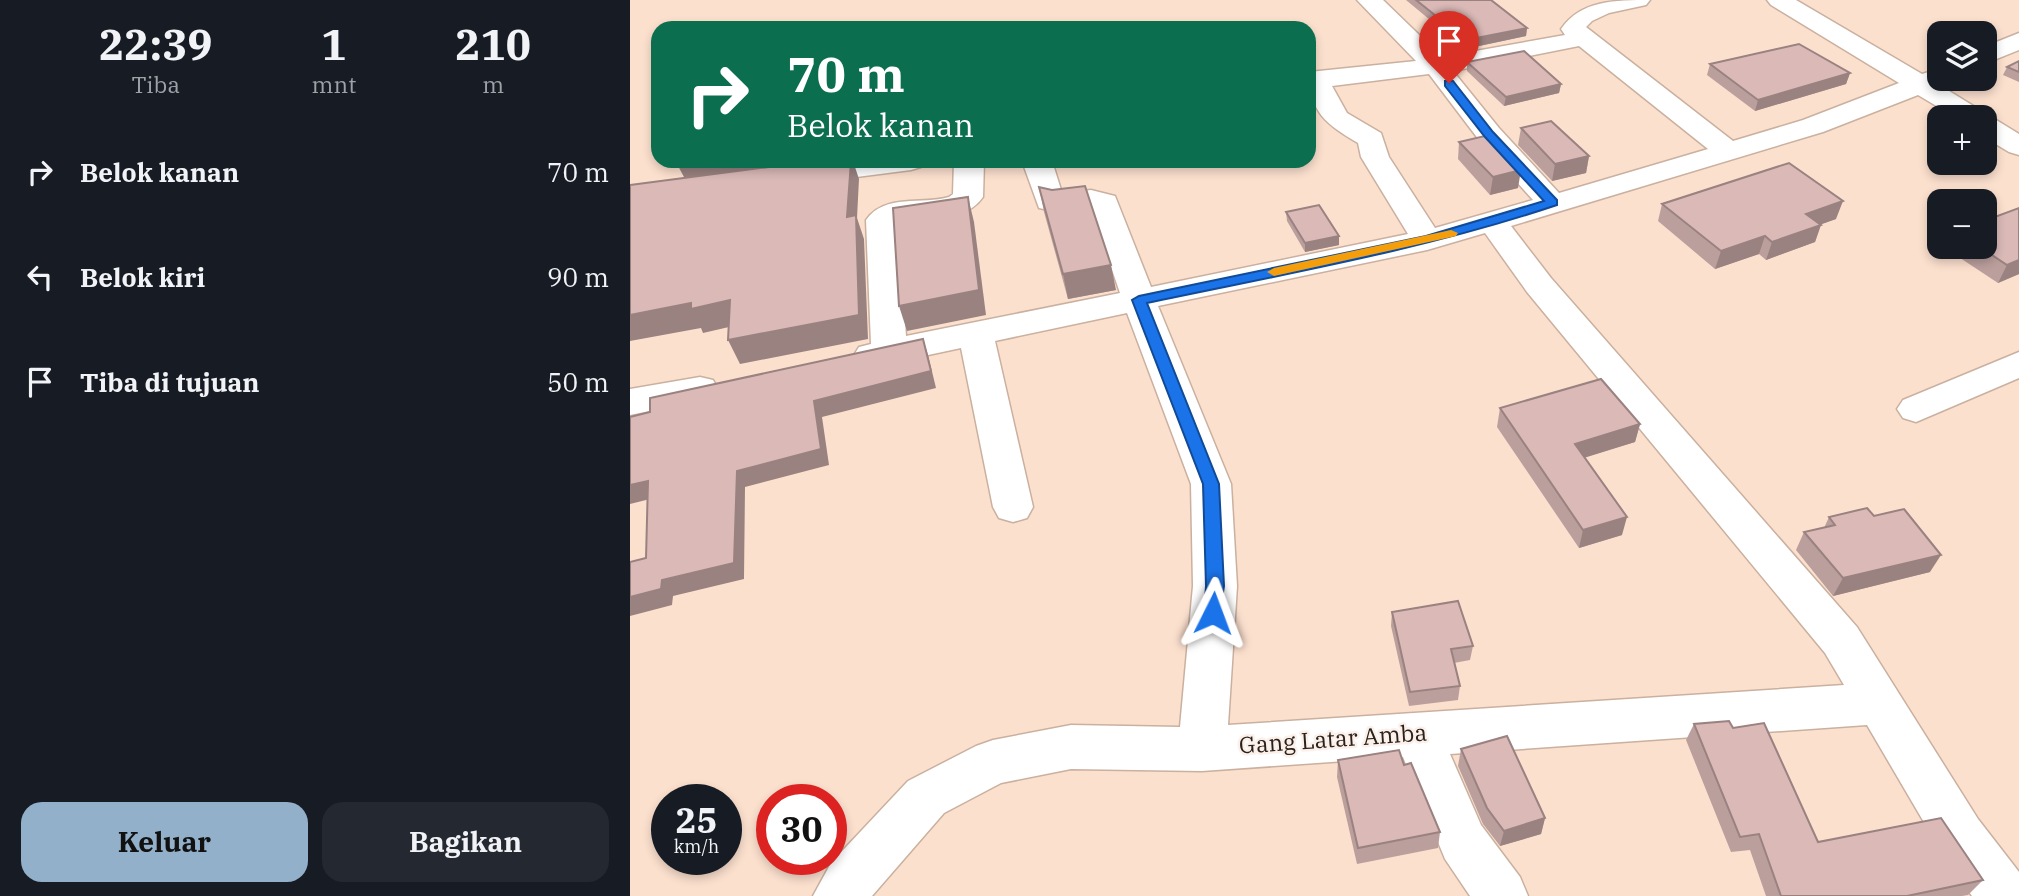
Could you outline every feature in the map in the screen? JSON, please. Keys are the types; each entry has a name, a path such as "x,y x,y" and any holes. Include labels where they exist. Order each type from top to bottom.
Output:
{"street":[{"path":"1369,0 1436,66 1489,134 1552,203"},
{"path":"1637,0 1592,10 1576,22 1573,29 1729,152"},
{"path":"1779,0 1927,78"},
{"path":"1316,80 1436,66 1526,52 1583,38"},
{"path":"1997,50 2019,41"},
{"path":"848,359 1427,240 1493,223 1813,126 1927,82"},
{"path":"1316,86 1336,118 1371,139 1375,157 1427,240"},
{"path":"1944,91 1960,105"},
{"path":"1997,132 2019,146"},
{"path":"779,179 860,168"},
{"path":"889,351 882,220 892,214 954,206 965,201 968,197 969,168"},
{"path":"1039,168 1049,202 1097,198 1104,202 1211,484 1215,586 1202,749"},
{"path":"1493,223 1557,306 1841,640 1960,836 2006,883"},
{"path":"976,334 1013,507"},
{"path":"1916,409 2019,364"},
{"path":"630,402 725,384"},
{"name":"Gang Latar Amba","path":"840,896 850,881 926,797 993,762 1071,747 1202,749 1881,703"},
{"path":"1417,733 1463,842 1501,896"}],"building":[{"path":"1416,0 1491,0 1527,28 1466,40"},
{"path":"1799,44 1850,73 1758,100 1710,64"},
{"path":"1524,51 1561,84 1506,97 1467,62"},
{"path":"2019,61 2019,72 2007,67"},
{"path":"1551,121 1589,156 1555,164 1521,128"},
{"path":"1489,135 1521,170 1493,177 1459,142"},
{"path":"1789,163 1843,201 1806,214 1821,225 1772,242 1765,236 1721,251 1662,204"},
{"path":"761,168 850,168 847,217 856,215 859,315 728,340 730,300 691,309 691,303 630,315 630,185"},
{"path":"1085,186 1111,265 1063,274 1039,187 1052,190"},
{"path":"968,197 979,290 899,306 893,208"},
{"path":"1319,205 1339,236 1305,243 1286,212"},
{"path":"2019,208 2019,260 2007,265 1997,258 1997,216"},
{"path":"923,339 931,371 814,401 821,449 737,471 734,563 662,580 661,589 630,597 630,562 646,558 648,481 630,485 630,417 650,412 650,398"},
{"path":"1601,379 1640,424 1575,444 1627,517 1583,530 1500,408"},
{"path":"1867,508 1874,516 1904,509 1941,555 1843,578 1804,532 1835,525 1829,517"},
{"path":"1458,601 1473,646 1451,649 1460,686 1410,692 1392,612"},
{"path":"1729,721 1733,728 1764,723 1818,842 1941,818 1983,880 1907,896 1781,896 1759,834 1740,837 1694,724"},
{"path":"1507,736 1545,818 1504,831 1487,808 1461,749"},
{"path":"1399,750 1404,765 1411,763 1440,832 1358,848 1338,760"}],"slow traffic":[{"path":"1274,272 1451,233"}],"route":[{"path":"1213,613 1215,586 1211,484 1139,300 1427,240 1493,223 1552,203 1489,134 1449,83"}]}
